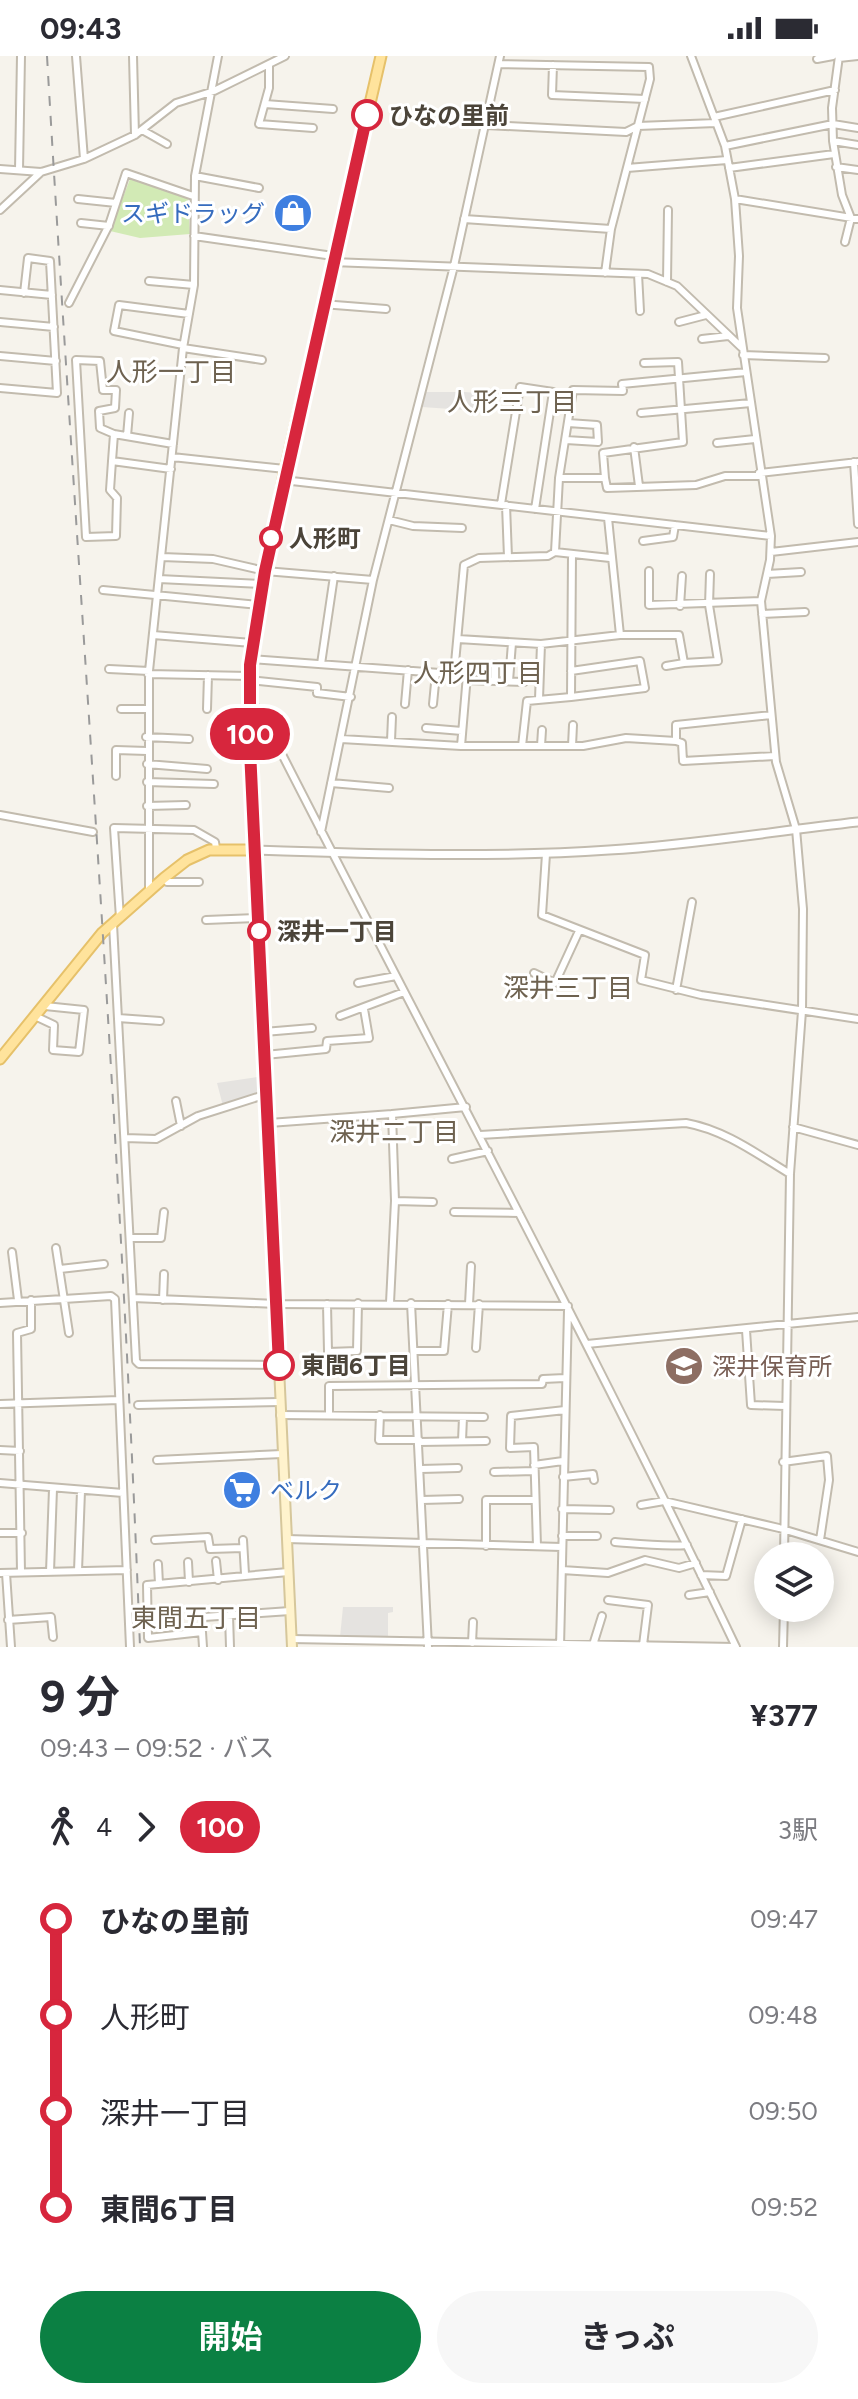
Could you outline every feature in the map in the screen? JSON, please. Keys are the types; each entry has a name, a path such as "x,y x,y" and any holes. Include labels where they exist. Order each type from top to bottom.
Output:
{"main road":[{"path":"292,1643 255,850 250,659 284,475 381,56"},
{"path":"0,1059 37,1017 82,956 164,878 187,860 216,848 255,850"}],"street":[{"path":"19,170 21,56"},
{"path":"76,56 84,159"},
{"path":"133,56 135,135"},
{"path":"149,892 146,829 148,672 183,346 194,285 195,176 218,56"},
{"path":"0,169 41,172 84,159 135,135 176,103 209,92 285,56"},
{"path":"617,56 617,66"},
{"path":"691,56 725,146 735,199 741,347 771,536 771,552 761,601 771,715 775,756 796,829 803,909 802,1011 790,1174 784,1542"},
{"path":"817,59 858,56"},
{"path":"837,57 834,154 855,219 845,242"},
{"path":"321,832 373,580 454,266 499,60 553,65 649,67 645,99 611,229 605,273"},
{"path":"269,64 265,104 259,124 313,128"},
{"path":"553,65 552,95 645,99"},
{"path":"486,125 626,132 638,126 715,120 835,90"},
{"path":"265,104 333,109"},
{"path":"725,146 833,124 858,128"},
{"path":"142,130 167,144"},
{"path":"833,141 858,145"},
{"path":"627,168 728,164 834,154"},
{"path":"836,167 858,170"},
{"path":"0,210 41,172"},
{"path":"69,303 109,226 126,173 193,196"},
{"path":"195,176 259,188"},
{"path":"78,199 116,203"},
{"path":"735,199 855,219"},
{"path":"667,282 668,210"},
{"path":"464,219 611,229"},
{"path":"81,223 109,226"},
{"path":"194,236 332,259 638,274 677,286 741,347"},
{"path":"0,388 57,393 50,261 28,258 24,293"},
{"path":"638,274 640,311"},
{"path":"149,281 194,285"},
{"path":"0,290 52,295"},
{"path":"322,304 386,309"},
{"path":"189,314 119,305 114,331 262,360"},
{"path":"679,322 706,315"},
{"path":"0,322 54,327"},
{"path":"702,339 728,336"},
{"path":"743,355 825,358"},
{"path":"0,356 56,361"},
{"path":"100,428 99,411 115,408 116,390 103,390 100,361 76,360 86,537 116,536 117,498 110,490 114,434"},
{"path":"644,363 678,362 683,442 603,453 607,488 696,485 725,476 856,462 858,524"},
{"path":"555,552 555,512 573,390 623,391 622,384 746,372"},
{"path":"508,557 504,504 520,387 553,392 535,509"},
{"path":"641,413 751,403"},
{"path":"127,436 129,413"},
{"path":"566,440 598,442 597,425 568,423"},
{"path":"80,432 100,428 114,434 173,444"},
{"path":"717,443 755,439"},
{"path":"634,447 639,486"},
{"path":"172,457 555,512 771,536"},
{"path":"112,461 171,469"},
{"path":"559,478 605,478"},
{"path":"608,518 620,635"},
{"path":"389,520 413,526 462,528"},
{"path":"643,541 673,537 675,525"},
{"path":"771,552 858,542"},
{"path":"454,674 464,565 479,558 548,556 555,552 610,558"},
{"path":"571,697 572,554"},
{"path":"162,557 213,559 265,571 373,580"},
{"path":"649,571 649,605 761,601"},
{"path":"767,574 801,572"},
{"path":"666,666 718,661 709,605 710,574"},
{"path":"321,664 334,576"},
{"path":"680,606 682,576"},
{"path":"159,579 262,584"},
{"path":"103,590 259,605"},
{"path":"762,614 805,612"},
{"path":"153,635 252,643"},
{"path":"458,639 541,644 620,635 679,635 684,663"},
{"path":"509,681 512,643"},
{"path":"539,699 541,644"},
{"path":"250,659 467,675 461,746"},
{"path":"522,746 527,701 645,688 640,661 571,671"},
{"path":"495,664 495,681"},
{"path":"109,669 249,678 317,687 317,693 351,697"},
{"path":"405,704 408,670"},
{"path":"433,704 436,673"},
{"path":"207,709 208,675"},
{"path":"466,680 524,682"},
{"path":"250,702 260,711 330,853 466,1107 736,1647 292,1643"},
{"path":"121,709 146,709"},
{"path":"676,741 676,725 771,715"},
{"path":"391,741 392,717"},
{"path":"572,746 573,725"},
{"path":"426,728 462,731"},
{"path":"541,746 542,730"},
{"path":"146,737 189,739"},
{"path":"341,739 461,746 572,746 626,738 682,743 683,761 775,756"},
{"path":"116,776 116,750 147,751"},
{"path":"147,764 207,769"},
{"path":"147,782 214,784"},
{"path":"331,783 389,788"},
{"path":"147,806 186,805"},
{"path":"0,815 93,832"},
{"path":"255,850 546,854 707,842 858,822"},
{"path":"216,848 215,842 194,830 114,828 118,1018 139,1364 279,1365"},
{"path":"546,854 542,915 645,955 641,980 676,990 858,1019"},
{"path":"164,878 167,882 199,882"},
{"path":"676,990 692,902"},
{"path":"206,920 258,918"},
{"path":"534,973 555,983 579,931"},
{"path":"358,983 396,976"},
{"path":"340,1016 404,992"},
{"path":"37,1017 54,1025 53,1050 79,1052 84,1010 45,1006"},
{"path":"265,1055 326,1049 327,1041 369,1038 364,1009"},
{"path":"118,1018 160,1021"},
{"path":"264,1032 312,1028"},
{"path":"125,1138 156,1139 198,1116 267,1094"},
{"path":"176,1101 181,1126"},
{"path":"269,1123 466,1107"},
{"path":"390,1303 395,1201 392,1114"},
{"path":"480,1135 686,1123 705,1126 738,1142 790,1174"},
{"path":"793,1127 858,1145"},
{"path":"452,1159 488,1151"},
{"path":"395,1201 433,1202"},
{"path":"130,1238 161,1238 164,1212"},
{"path":"454,1212 519,1213"},
{"path":"56,1248 69,1333"},
{"path":"12,1252 18,1300"},
{"path":"60,1269 104,1264"},
{"path":"469,1304 471,1266"},
{"path":"163,1300 164,1274"},
{"path":"133,1298 277,1304 568,1306"},
{"path":"0,1303 115,1299 130,1647"},
{"path":"21,1572 22,1485 17,1333 31,1329 31,1300"},
{"path":"327,1304 328,1352 357,1351 358,1303"},
{"path":"411,1303 428,1644"},
{"path":"414,1351 444,1351 448,1304"},
{"path":"476,1348 479,1304"},
{"path":"560,1646 568,1306"},
{"path":"587,1344 858,1317"},
{"path":"746,1330 751,1405 785,1406"},
{"path":"329,1415 329,1386 542,1384 543,1379 565,1378"},
{"path":"0,1404 119,1400"},
{"path":"138,1405 280,1402"},
{"path":"537,1546 534,1447 510,1448 511,1416 565,1410"},
{"path":"280,1415 484,1417"},
{"path":"380,1415 379,1440 486,1441"},
{"path":"462,1441 463,1417"},
{"path":"0,1450 20,1451"},
{"path":"157,1460 282,1454"},
{"path":"783,1462 827,1456 829,1480 820,1540"},
{"path":"494,1472 563,1461"},
{"path":"421,1469 458,1468"},
{"path":"563,1477 593,1474 594,1480"},
{"path":"0,1483 123,1493"},
{"path":"50,1572 53,1489"},
{"path":"78,1571 81,1491"},
{"path":"422,1500 459,1499"},
{"path":"486,1546 486,1500 535,1500"},
{"path":"641,1505 664,1501 784,1530 858,1552"},
{"path":"562,1509 610,1510"},
{"path":"701,1575 726,1576 742,1519"},
{"path":"0,1533 22,1533"},
{"path":"562,1536 597,1536"},
{"path":"155,1540 208,1537 210,1549 243,1544 245,1574"},
{"path":"287,1539 424,1546 562,1547"},
{"path":"615,1542 652,1543 666,1547 687,1545"},
{"path":"562,1570 608,1573 645,1560 679,1568 696,1563"},
{"path":"216,1561 218,1580"},
{"path":"188,1562 189,1582"},
{"path":"158,1564 159,1584"},
{"path":"11,1647 3,1573 127,1570"},
{"path":"203,1647 202,1632 148,1638 147,1585 288,1572"},
{"path":"689,1595 710,1592"},
{"path":"608,1600 648,1605 643,1645"},
{"path":"204,1617 290,1611"},
{"path":"229,1615 230,1647"},
{"path":"593,1645 602,1616"},
{"path":"8,1620 51,1617 53,1637"},
{"path":"472,1643 473,1622"},
{"path":"783,1647 784,1622"},
{"path":"172,1636 172,1647"}],"green space":[{"path":"130,179 188,198 190,234 140,238 110,231"}],"shaded area":[{"path":"425,392 498,395 494,412 422,407"},
{"path":"257,1077 258,1095 223,1106 217,1083"},
{"path":"343,1607 393,1607 393,1612 388,1613 388,1638 340,1637"}],"railway":[{"path":"47,56 110,1050 140,1647"}],"bus line":[{"name":"100","path":"279,1365 250,750 250,665 284,474 367,115"}],"place":[{"name":"ひなの里前","path":"367,115"},
{"name":"スギドラッグ","path":"293,213"},
{"name":"人形町","path":"271,538"},
{"name":"深井一丁目","path":"259,931"},
{"name":"東間6丁目","path":"279,1365"},
{"name":"深井保育所","path":"684,1366"},
{"name":"ベルク","path":"242,1490"}],"district":[{"name":"人形一丁目","path":"171,372"},
{"name":"人形三丁目","path":"512,402"},
{"name":"人形四丁目","path":"478,673"},
{"name":"深井三丁目","path":"568,988"},
{"name":"深井二丁目","path":"394,1132"},
{"name":"東間五丁目","path":"196,1618"}]}
